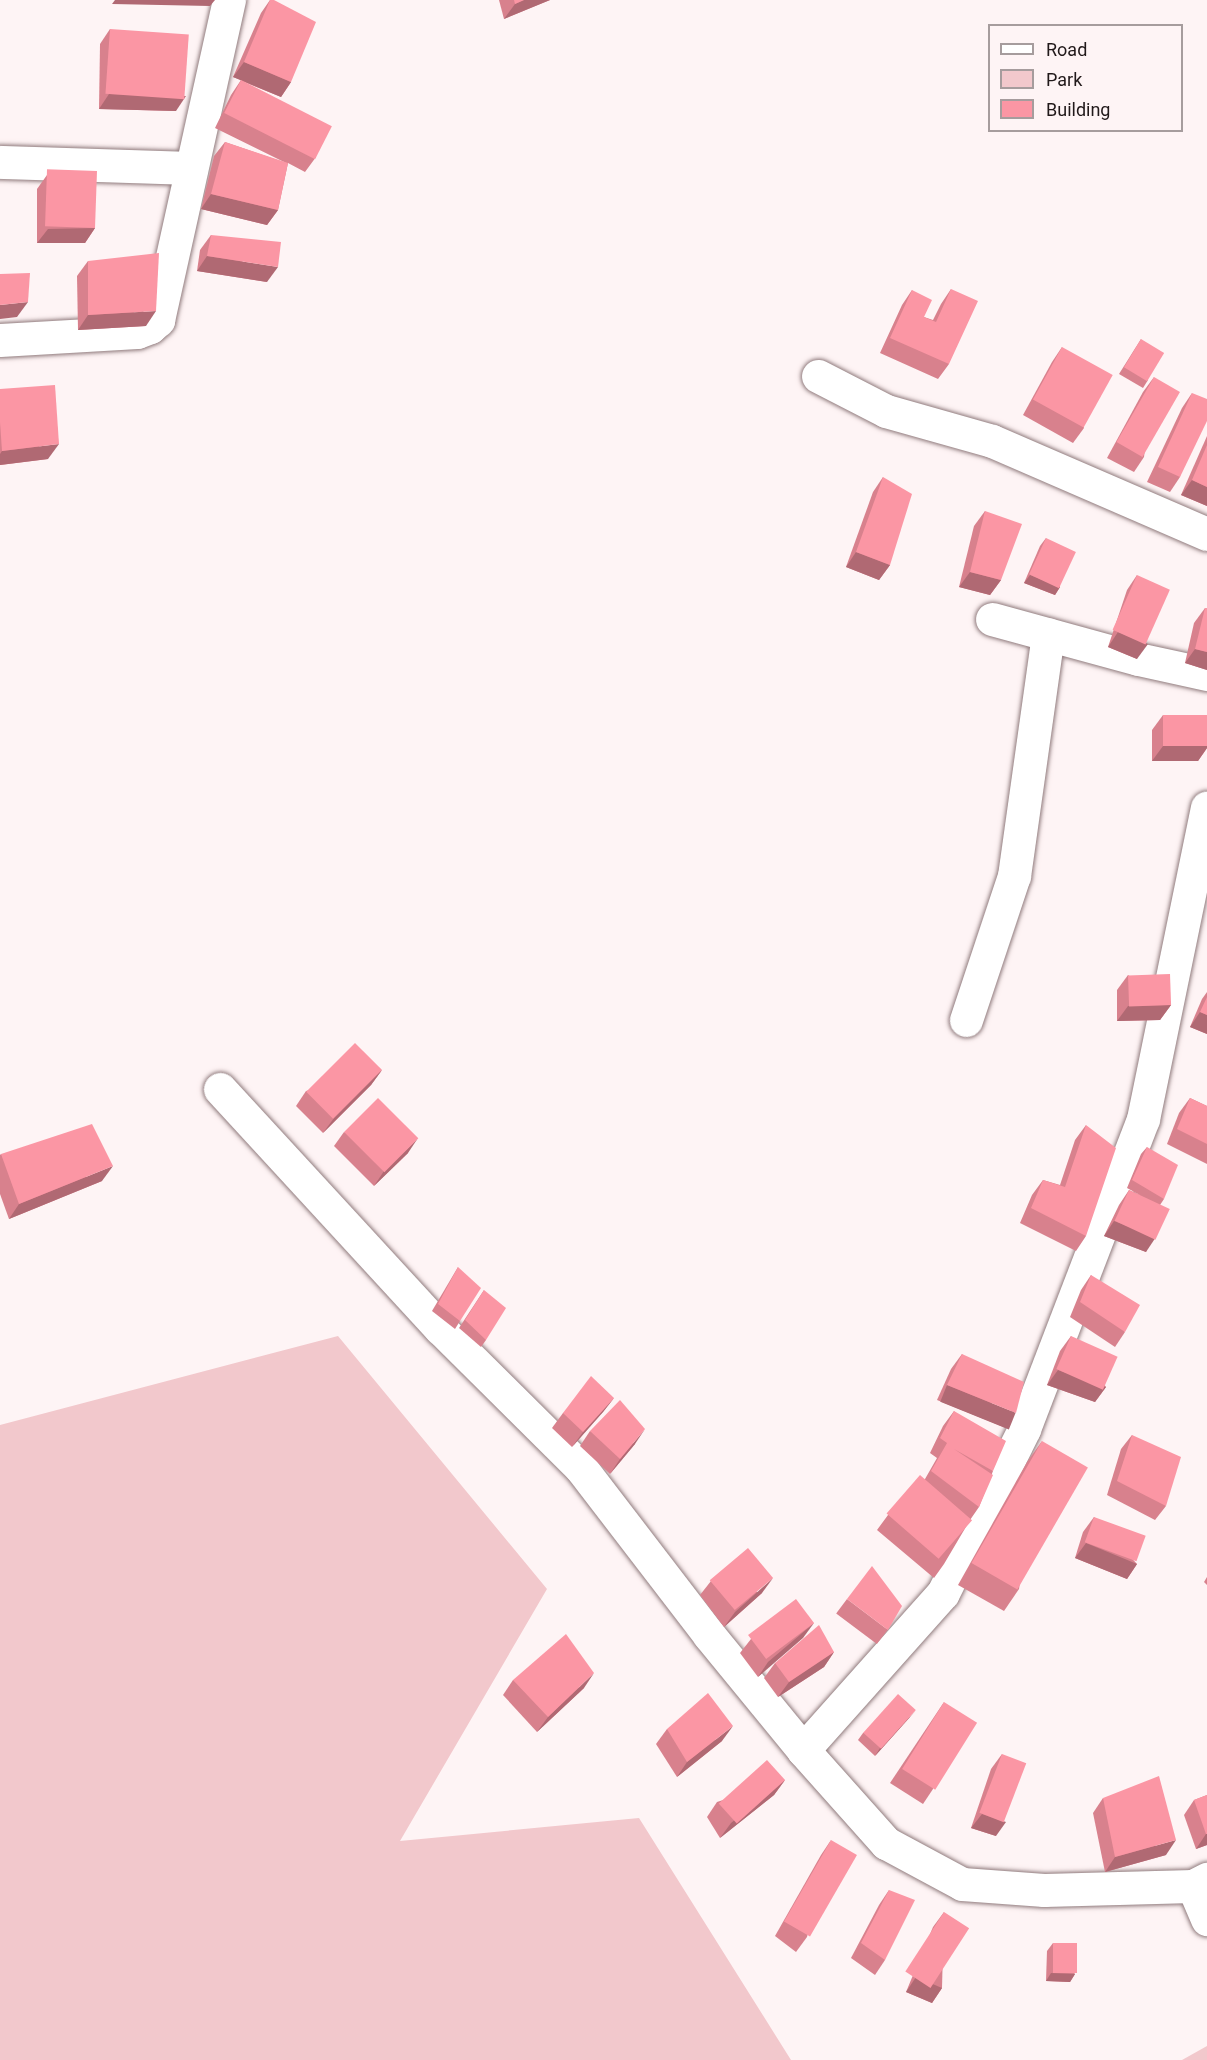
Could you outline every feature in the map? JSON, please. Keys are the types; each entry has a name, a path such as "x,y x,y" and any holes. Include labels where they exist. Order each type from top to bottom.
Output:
{"street":[{"path":"0,340 137,332 150,327 158,320 229,0"},
{"path":"0,162 191,168"},
{"path":"818,376 886,411 992,441 1207,534"},
{"path":"992,619 1138,659 1207,674"},
{"path":"966,1020 1014,876 1048,634"},
{"path":"803,1750 943,1593 1024,1429 1143,1119 1207,807"},
{"path":"220,1089 440,1328 581,1468 709,1635 803,1750 886,1843 962,1884 1044,1890 1200,1882 1207,1919"}],"green space":[{"path":"338,1336 547,1589 400,1841 639,1818 791,2060 0,2060 0,1425"},
{"path":"1207,2046 1207,2060 1182,2060"}],"building":[{"path":"270,0 316,22 291,82 244,62"},
{"path":"110,29 189,35 184,99 105,94"},
{"path":"241,80 332,126 315,159 224,113"},
{"path":"225,142 288,163 278,210 211,194"},
{"path":"47,169 97,171 95,228 45,226"},
{"path":"211,235 281,242 278,267 207,256"},
{"path":"159,253 156,311 88,315 88,261"},
{"path":"30,273 28,302 0,305 0,274"},
{"path":"951,289 978,301 949,364 890,338 912,290 932,300 924,317 936,322"},
{"path":"1141,339 1164,353 1147,381 1124,367"},
{"path":"1062,347 1113,375 1084,428 1033,399"},
{"path":"1154,377 1180,392 1142,457 1116,442"},
{"path":"55,385 59,444 2,451 0,389"},
{"path":"1192,393 1207,399 1207,421 1180,477 1158,467"},
{"path":"1207,445 1207,487 1192,480"},
{"path":"883,477 912,494 890,565 856,552"},
{"path":"985,511 1022,524 1001,580 970,572"},
{"path":"1046,538 1076,552 1059,588 1029,574"},
{"path":"1137,575 1170,590 1145,644 1113,630"},
{"path":"1205,608 1207,608 1207,652 1195,649"},
{"path":"1163,715 1207,715 1207,746 1163,746"},
{"path":"1170,974 1171,1005 1129,1006 1128,975"},
{"path":"1207,997 1207,1015 1200,1012"},
{"path":"355,1043 382,1070 333,1119 306,1092"},
{"path":"378,1098 418,1138 384,1172 344,1132"},
{"path":"1190,1098 1207,1106 1207,1144 1177,1129"},
{"path":"92,1124 113,1166 19,1204 1,1154"},
{"path":"1086,1125 1116,1148 1086,1236 1031,1208 1043,1180 1065,1187"},
{"path":"1147,1147 1178,1165 1164,1199 1132,1180"},
{"path":"1129,1190 1170,1209 1155,1240 1115,1221"},
{"path":"458,1267 481,1288 460,1321 438,1304"},
{"path":"1091,1275 1140,1305 1125,1332 1080,1302"},
{"path":"484,1290 506,1308 486,1340 465,1320"},
{"path":"1071,1336 1118,1357 1103,1390 1056,1369"},
{"path":"962,1354 1024,1382 1016,1413 947,1385"},
{"path":"591,1376 614,1398 583,1432 563,1413"},
{"path":"620,1400 645,1429 620,1459 590,1431"},
{"path":"954,1411 1006,1441 993,1471 954,1449 993,1475 979,1507 931,1471 947,1443 940,1438"},
{"path":"1132,1435 1181,1457 1166,1506 1117,1481"},
{"path":"1042,1441 1088,1468 1017,1590 972,1563"},
{"path":"920,1475 972,1520 939,1559 887,1513"},
{"path":"1094,1517 1146,1536 1136,1561 1085,1542"},
{"path":"748,1548 773,1578 735,1610 710,1580"},
{"path":"872,1566 902,1606 888,1630 847,1599"},
{"path":"796,1599 814,1623 766,1659 748,1635"},
{"path":"819,1625 834,1652 789,1682 775,1663"},
{"path":"566,1634 594,1673 548,1717 513,1680"},
{"path":"708,1693 733,1726 687,1762 667,1729"},
{"path":"898,1694 916,1710 881,1749 863,1733"},
{"path":"944,1702 977,1723 935,1790 902,1769"},
{"path":"1002,1754 1026,1763 1004,1822 979,1813"},
{"path":"767,1760 785,1780 737,1824 719,1803"},
{"path":"1159,1776 1176,1840 1115,1857 1103,1798"},
{"path":"1207,1795 1207,1834 1206,1834 1194,1800"},
{"path":"831,1840 857,1855 810,1936 784,1921"},
{"path":"889,1890 915,1900 885,1960 861,1943"},
{"path":"944,1912 969,1928 930,1988 905,1972"},
{"path":"1053,1943 1077,1943 1077,1973 1053,1973"}]}
